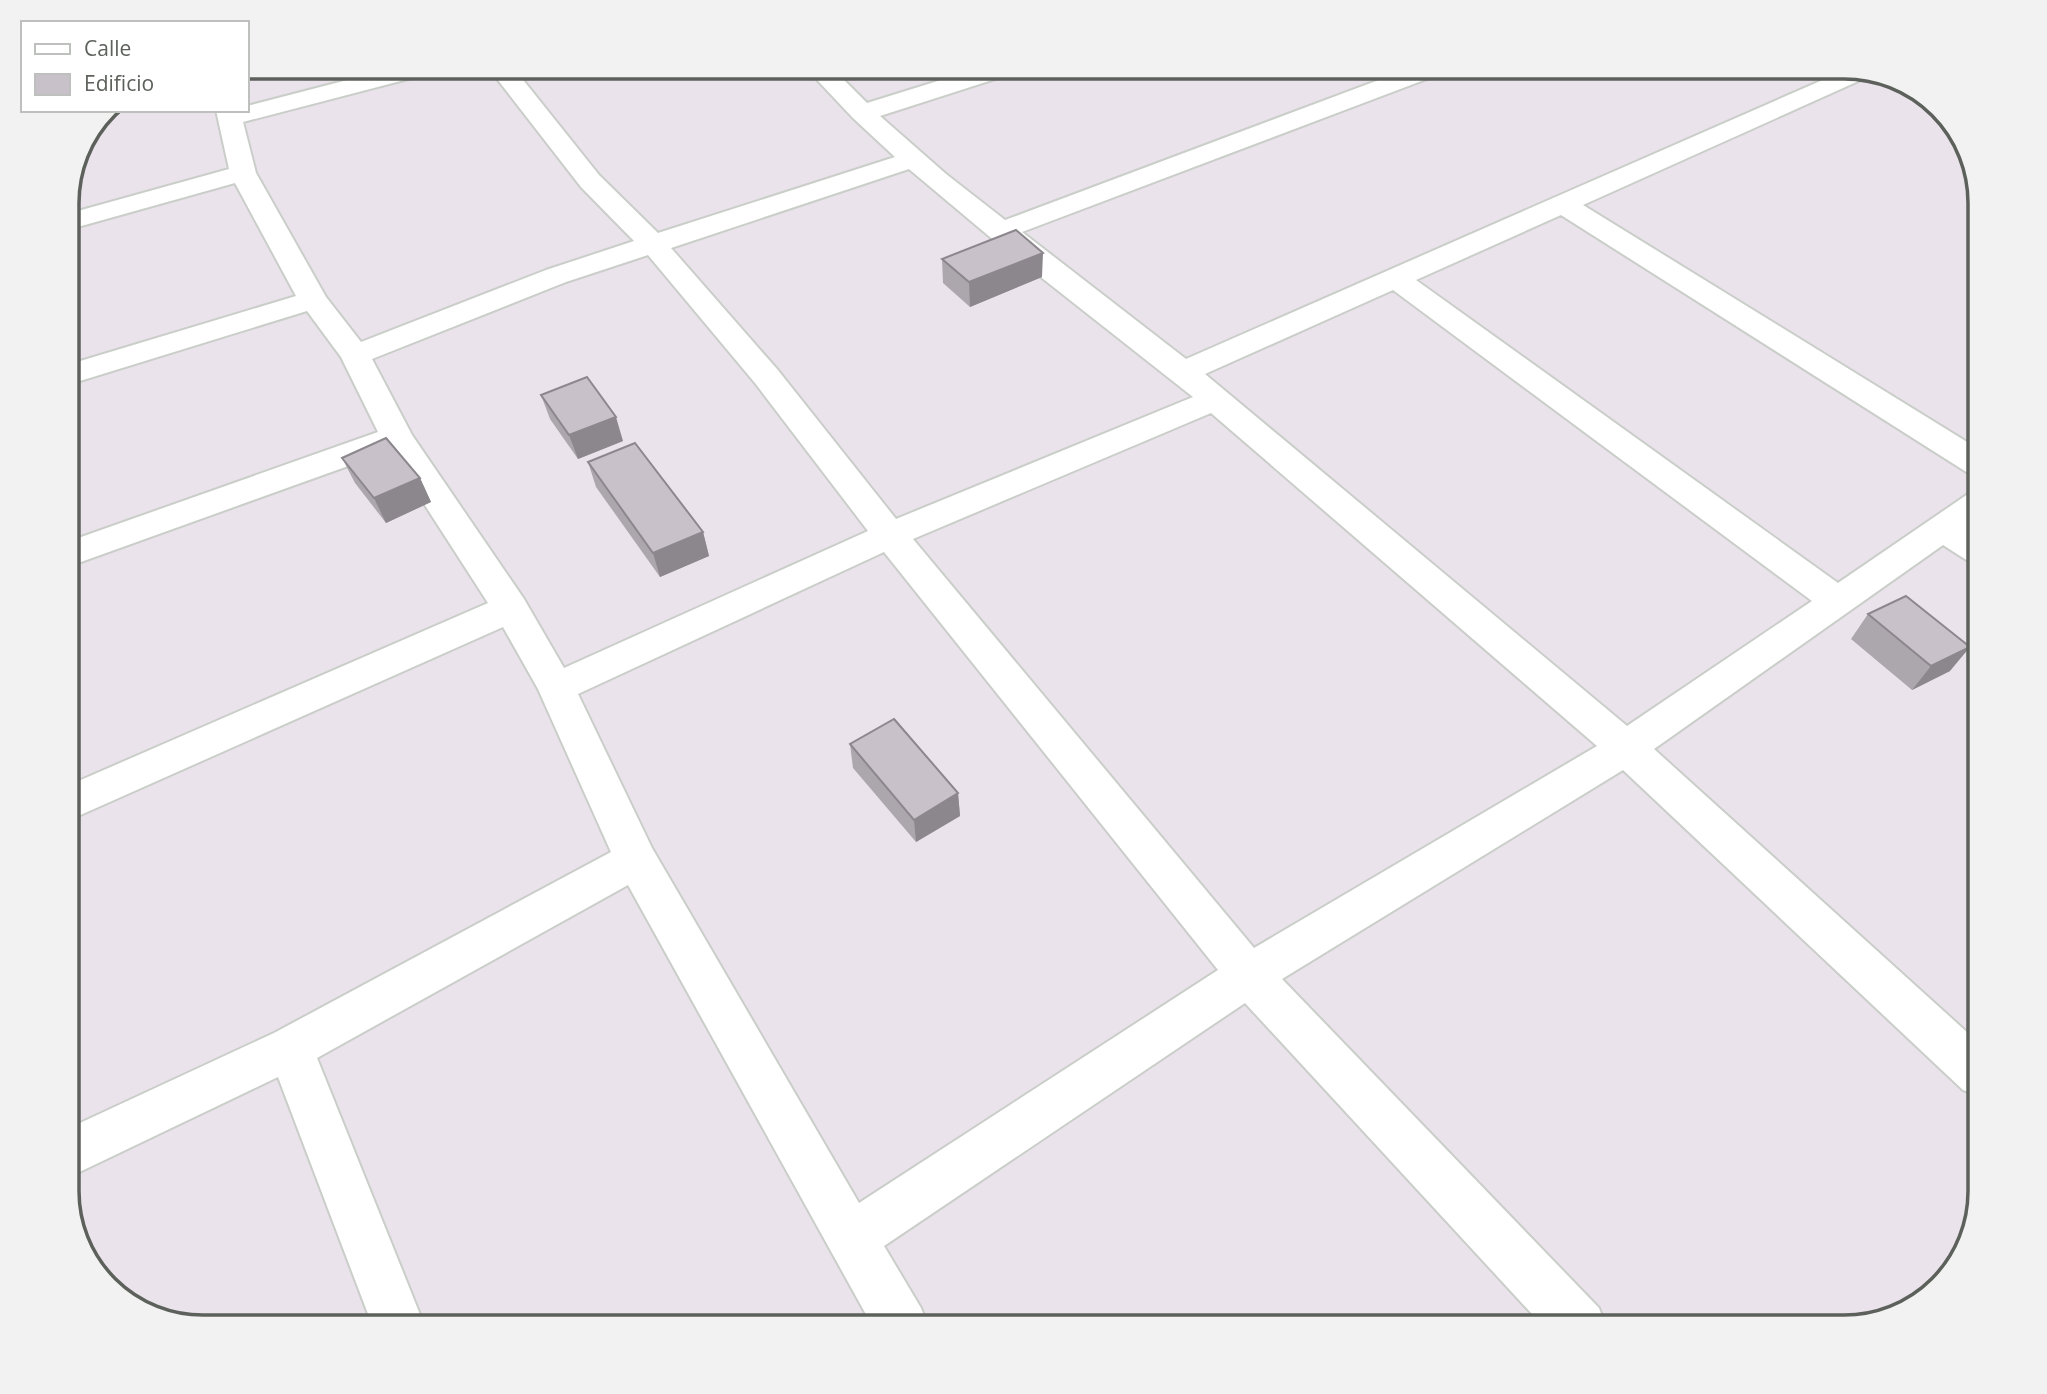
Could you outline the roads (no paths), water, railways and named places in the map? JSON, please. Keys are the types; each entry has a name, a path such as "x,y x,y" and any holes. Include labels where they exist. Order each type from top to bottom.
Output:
{"street":[{"path":"248,110 377,79"},
{"path":"509,79 590,181 653,244 766,376 890,535 1249,975 1568,1315"},
{"path":"829,79 914,159 1000,231 1183,372 1626,748 1968,1063"},
{"path":"862,113 971,79"},
{"path":"1000,231 1405,79"},
{"path":"1183,372 1846,79"},
{"path":"230,114 243,173 313,300 355,355 397,437 511,608 556,688 636,860 894,1315"},
{"path":"355,355 556,276 914,159"},
{"path":"79,219 243,173"},
{"path":"1563,205 1968,457"},
{"path":"1395,278 1839,602"},
{"path":"79,371 313,300"},
{"path":"556,688 890,535 1213,400"},
{"path":"79,551 397,437"},
{"path":"850,1239 1249,975 1626,748 1968,510"},
{"path":"1943,528 1968,544"},
{"path":"79,799 511,608"},
{"path":"79,1148 290,1048 636,860"},
{"path":"290,1048 394,1315"}]}
